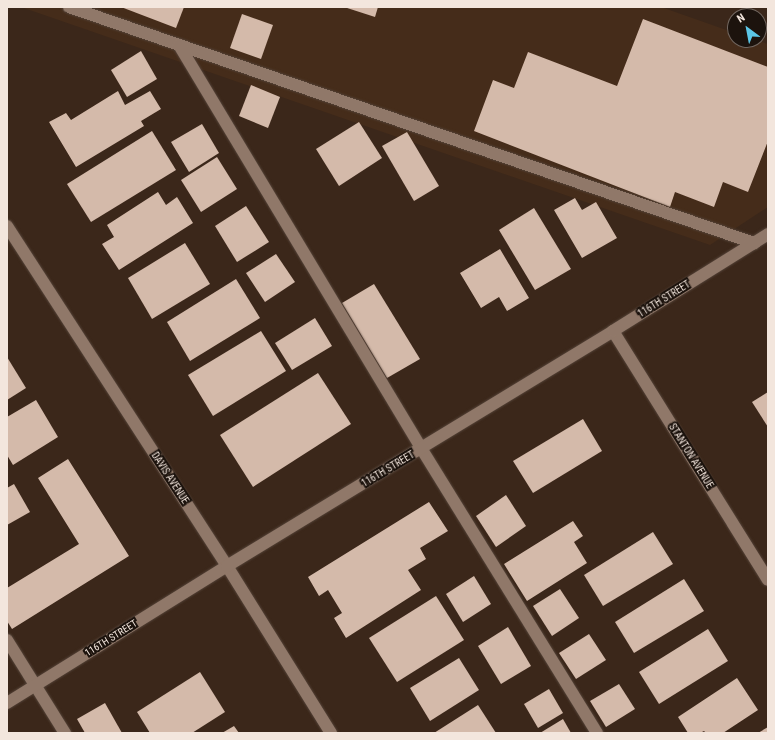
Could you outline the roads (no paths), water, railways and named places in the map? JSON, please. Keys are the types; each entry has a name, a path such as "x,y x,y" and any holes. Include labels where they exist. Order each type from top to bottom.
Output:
{"street":[{"path":"69,7 754,243"},
{"path":"179,45 421,448 597,733"},
{"name":"DAVIS AVENUE","path":"7,226 227,566 331,733"},
{"name":"116TH STREET","path":"7,703 227,566 613,331 768,234"},
{"name":"STANTON AVENUE","path":"613,331 768,580"},
{"path":"7,640 65,733"}]}
